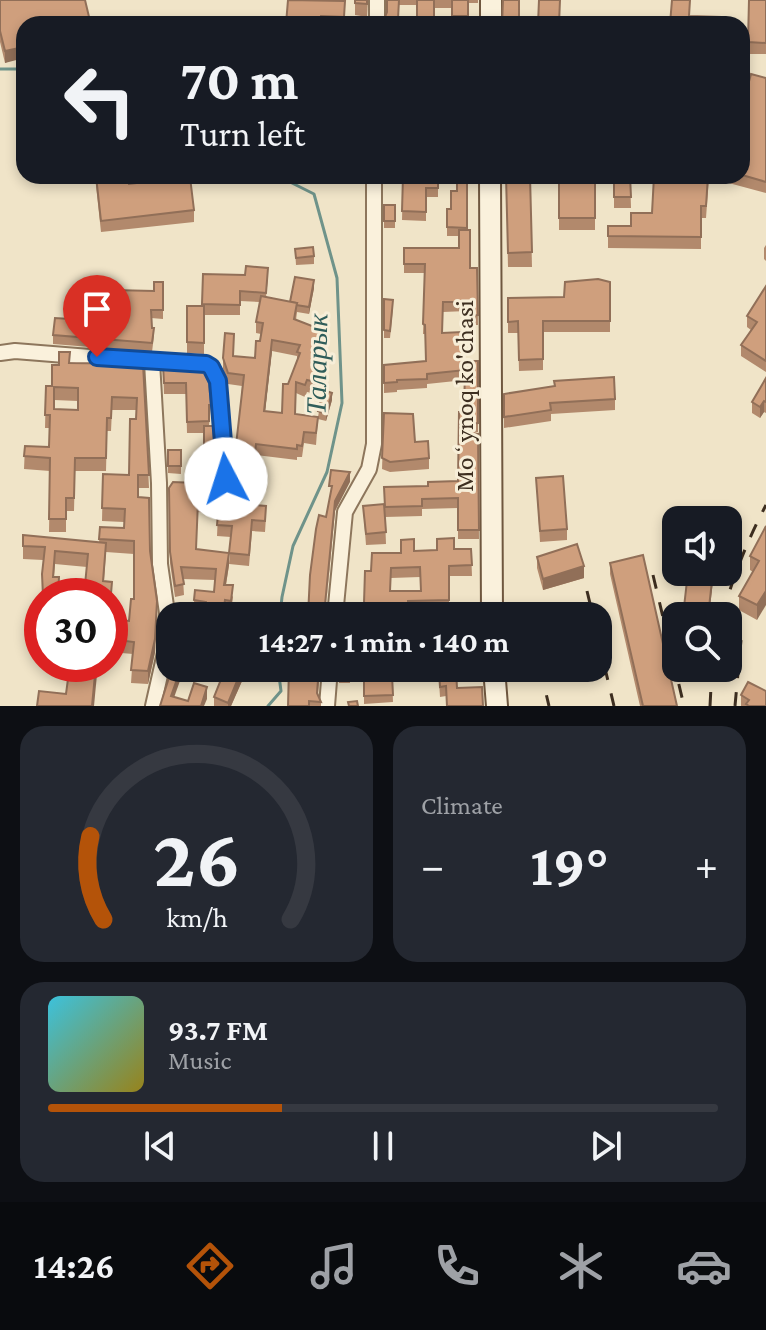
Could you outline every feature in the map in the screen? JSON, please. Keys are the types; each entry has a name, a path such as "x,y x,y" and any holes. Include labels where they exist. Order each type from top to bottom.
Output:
{"street":[{"path":"336,602 345,509 369,469 374,444 374,184"},
{"name":"Moʻynoq ko'chasi","path":"490,184 492,602"},
{"path":"0,353 15,351 206,364 211,367 218,381 226,479 219,486 174,484"},
{"path":"152,362 174,484 160,564 167,631 153,706"},
{"path":"327,706 329,682"},
{"path":"495,682 497,706"}],"building":[{"path":"0,0 85,0 89,16 16,16 16,49 5,51 0,31"},
{"path":"288,0 345,1 344,16 287,16"},
{"path":"355,0 367,0 367,4 355,3"},
{"path":"387,0 399,0 398,16 385,16"},
{"path":"417,0 434,0 434,16 417,16"},
{"path":"452,0 468,0 468,16 452,16"},
{"path":"503,0 519,0 519,16 502,16"},
{"path":"539,0 560,0 559,16 538,16"},
{"path":"672,0 690,0 689,16 671,16"},
{"path":"749,0 766,0 766,43 750,42"},
{"path":"751,74 766,78 766,182 750,177"},
{"path":"97,184 191,184 194,210 101,221"},
{"path":"403,184 438,184 438,188 426,188 426,212 402,211"},
{"path":"457,184 467,184 467,228 447,227 451,191 457,191"},
{"path":"506,184 530,184 532,252 508,253"},
{"path":"559,184 595,184 595,218 559,218"},
{"path":"614,184 630,184 631,197 614,197"},
{"path":"654,184 707,184 706,206 701,206 701,237 608,236 608,226 631,226 631,213 652,213"},
{"path":"384,205 395,205 395,221 384,221"},
{"path":"459,230 470,230 470,268 477,268 478,315 467,316 467,302 443,302 442,333 462,332 463,361 478,361 478,423 470,424 471,435 478,434 479,530 458,530 458,498 422,499 422,506 385,507 384,487 428,486 428,482 458,481 459,412 464,412 465,370 427,374 427,379 384,383 384,365 426,361 423,324 425,264 404,264 404,248 459,248"},
{"path":"313,247 314,256 296,258 295,249"},
{"path":"246,266 268,268 266,293 240,291 240,305 202,304 203,274 245,275"},
{"path":"295,277 314,280 309,307 290,302"},
{"path":"598,279 610,282 610,321 543,321 543,359 519,360 518,321 508,322 508,298 564,297 565,282"},
{"path":"154,282 163,282 163,310 151,310 154,328 152,343 53,335 55,318 87,320 86,335 115,337 113,290 154,291"},
{"path":"766,286 766,361 741,345 757,322 747,316"},
{"path":"261,296 297,303 294,319 325,331 312,366 327,370 324,384 307,380 305,385 296,382 295,414 318,417 316,433 304,432 302,446 297,445 297,449 256,444 253,505 266,506 265,521 252,520 249,555 229,553 224,585 233,585 231,601 194,600 195,590 214,592 216,569 181,567 184,584 175,586 170,552 169,488 173,482 220,484 220,491 231,492 244,375 228,373 223,358 225,333 234,334 233,356 255,358 256,341 260,341 263,323 256,322","holes":["272,340 300,345 297,352 300,353 288,384 283,384 282,413 264,411","198,501 219,503 217,525 232,526 229,553 196,549"]},
{"path":"384,299 393,300 390,331 384,330"},
{"path":"187,306 204,306 204,343 187,342"},
{"path":"59,352 70,352 69,363 143,364 149,475 138,475 138,497 149,498 150,551 157,601 155,639 148,671 131,670 134,642 128,641 128,621 131,599 134,599 134,541 99,539 100,527 124,528 125,509 102,508 103,474 129,475 130,419 136,419 137,398 112,397 111,418 107,418 106,458 75,458 74,498 66,498 66,519 49,519 50,458 24,456 25,446 49,447 50,415 45,415 46,386 52,386 52,365 59,365","holes":["54,387 78,388 78,410 54,409"]},
{"path":"163,365 204,365 208,372 211,405 209,421 187,422 186,383 164,383"},
{"path":"614,377 615,399 550,403 551,410 504,417 504,394 555,386 554,381"},
{"path":"766,378 766,402 760,407 752,402"},
{"path":"323,390 332,393 326,414 318,411"},
{"path":"384,413 413,414 415,442 428,441 429,458 390,462 382,458"},
{"path":"204,426 213,426 216,465 204,464"},
{"path":"168,450 181,450 181,466 168,466"},
{"path":"331,470 350,472 335,501 325,602 309,602 316,529 319,515 326,517 332,486 329,486"},
{"path":"563,476 567,529 540,531 536,478"},
{"path":"384,504 386,532 366,534 363,506"},
{"path":"766,526 766,591 757,605 739,596 759,561 750,556"},
{"path":"23,535 106,543 103,578 86,578 88,554 55,551 53,577 59,578 42,578 45,547 23,546"},
{"path":"454,538 454,549 471,549 472,565 449,566 449,600 364,602 365,571 371,571 372,553 401,553 401,540 414,539 414,551 437,550 437,539","holes":["420,567 421,591 390,591 391,568"]},
{"path":"577,544 584,566 543,579 537,557"},
{"path":"643,555 662,639 662,682 672,682 677,706 643,706 610,563"},
{"path":"686,586 711,586 710,602 685,602"},
{"path":"68,682 94,682 92,706 37,706 39,691 66,694"},
{"path":"168,682 176,682 171,696 188,701 194,683 207,687 201,706 160,706"},
{"path":"220,682 237,682 228,703 214,697"},
{"path":"289,682 318,682 317,693 321,702 309,701 309,706 288,706"},
{"path":"364,682 392,682 393,695 364,696"},
{"path":"440,682 457,682 457,688 482,687 483,706 447,706 446,686 440,687"},
{"path":"748,682 766,691 766,706 746,704 749,700 741,695"},
{"path":"357,701 358,706 349,706 348,702"}],"waterway":[{"name":"Таларык","path":"0,69 16,69"},
{"name":"Таларык","path":"281,602 293,546 327,472 342,403 337,278 314,194 294,184"},
{"name":"Таларык","path":"268,706 281,691 280,682"}],"railway":[{"path":"726,602 741,559 766,505"},
{"path":"653,575 684,706"},
{"path":"587,591 590,602"},
{"path":"543,682 549,706"},
{"path":"608,682 614,706"},
{"path":"710,706 711,682"},
{"path":"735,706 737,682"}],"route":[{"path":"97,357 206,364 211,367 218,381 226,479"}]}
